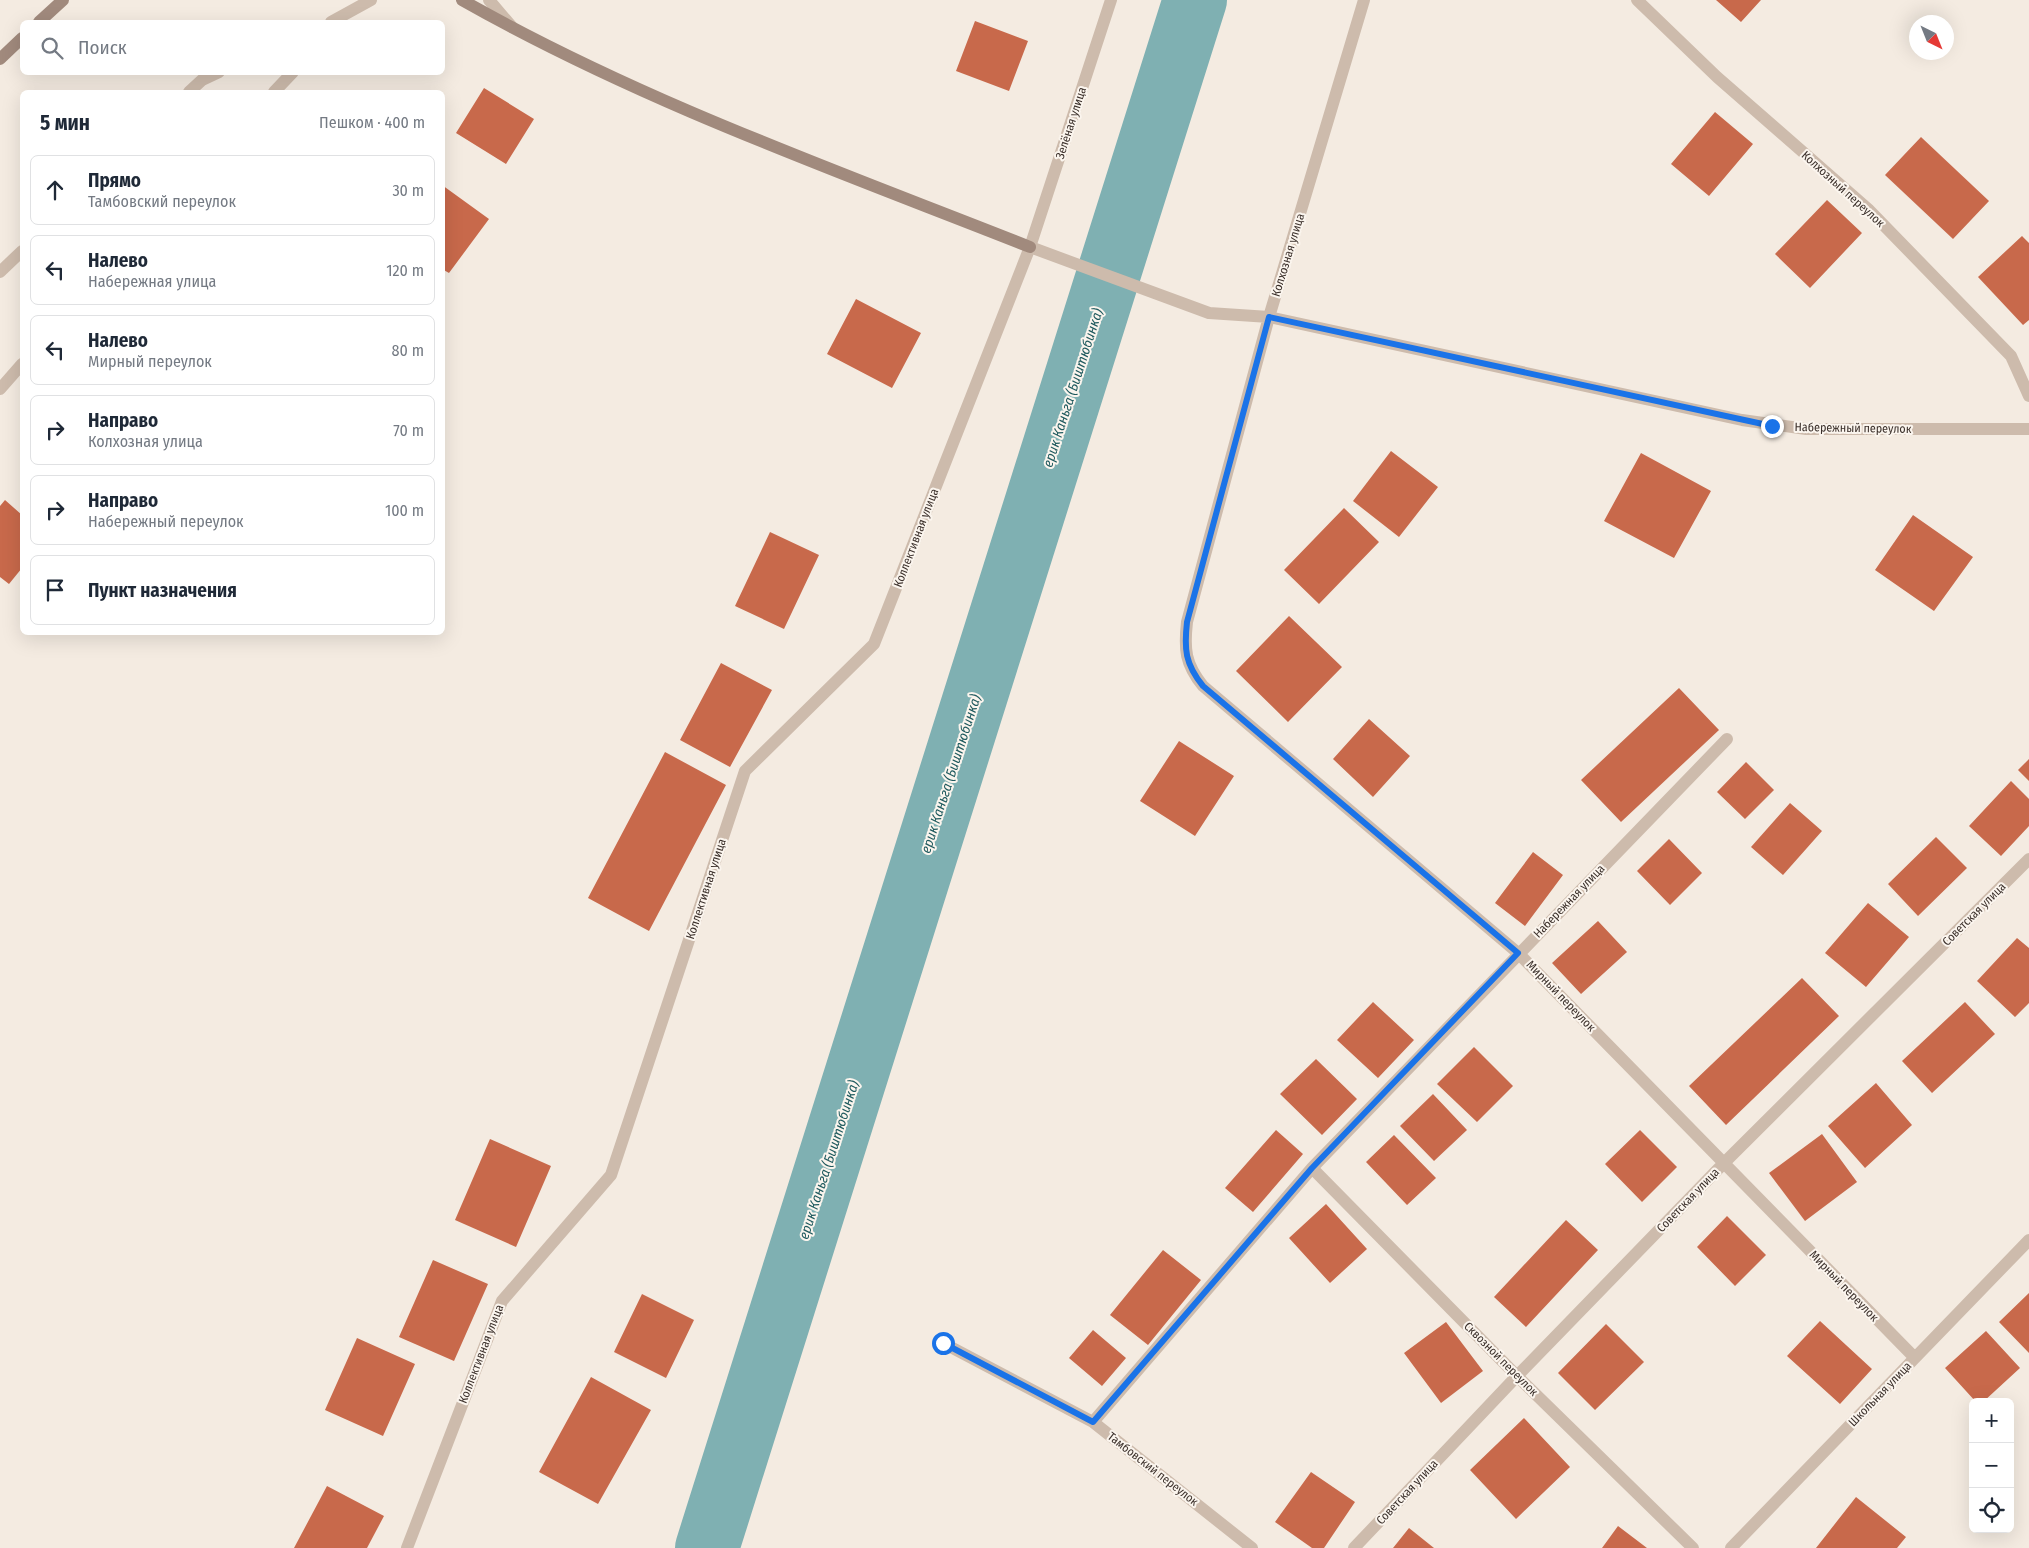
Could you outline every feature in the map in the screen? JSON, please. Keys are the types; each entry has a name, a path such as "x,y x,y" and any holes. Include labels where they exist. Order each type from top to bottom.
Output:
{"street":[{"path":"41,20 63,0"},
{"path":"342,20 371,0"},
{"path":"462,0 516,31 679,108 1030,247"},
{"path":"489,0 516,31"},
{"name":"Зелёная улица","path":"1030,247 1111,0"},
{"name":"Колхозная улица","path":"1187,658 1185,640 1187,622 1269,317 1364,0"},
{"name":"Колхозный переулок","path":"1637,0 1717,77 1868,209 2011,356 2029,396"},
{"path":"0,59 20,40"},
{"path":"191,90 202,80 213,75"},
{"path":"276,90 290,75"},
{"name":"Набережный переулок","path":"1030,247 1209,313 1269,317 1772,426 1806,429 2029,430"},
{"name":"Коллективная улица","path":"407,1548 502,1301 611,1175 745,771 874,644 1030,247"},
{"path":"0,272 20,253"},
{"path":"0,388 20,366"},
{"name":"Мирный переулок","path":"1187,658 1192,672 1203,686 1518,953 1915,1358"},
{"name":"Набережная улица","path":"1093,1422 1312,1168 1727,739"},
{"name":"Советская улица","path":"1354,1548 1517,1376 1724,1163 2029,859"},
{"name":"Сквозной переулок","path":"1312,1168 1517,1376 1693,1548"},
{"name":"Школьная улица","path":"1731,1548 2029,1240"},
{"name":"Тамбовский переулок","path":"943,1343 1093,1422 1252,1548"}],"building":[{"path":"1716,0 1761,0 1741,22"},
{"path":"975,21 1028,41 1009,91 956,71"},
{"path":"484,88 534,119 506,164 456,133"},
{"path":"1715,112 1753,144 1709,196 1671,164"},
{"path":"1921,137 1989,201 1953,239 1885,175"},
{"path":"445,187 489,219 449,273 445,271"},
{"path":"1827,200 1862,233 1810,288 1775,254"},
{"path":"2022,236 2029,243 2029,320 2023,325 1978,277"},
{"path":"856,299 921,333 892,388 827,354"},
{"path":"1391,451 1438,487 1399,537 1353,501"},
{"path":"1641,453 1711,491 1674,558 1604,521"},
{"path":"5,500 20,513 20,570 9,584 0,577 0,506"},
{"path":"1344,508 1379,542 1319,604 1284,570"},
{"path":"1913,515 1973,557 1934,611 1875,570"},
{"path":"770,532 819,555 784,629 735,606"},
{"path":"1289,616 1342,667 1288,722 1236,671"},
{"path":"721,663 772,690 730,767 680,740"},
{"path":"1679,688 1719,730 1621,822 1581,780"},
{"path":"1369,719 1410,756 1373,797 1333,759"},
{"path":"1179,741 1234,776 1195,836 1140,801"},
{"path":"665,752 726,785 649,931 588,898"},
{"path":"2029,759 2029,781 2018,770"},
{"path":"1746,762 1774,790 1745,819 1717,792"},
{"path":"2011,781 2029,799 2029,826 2001,856 1969,826"},
{"path":"1790,803 1822,831 1783,875 1751,847"},
{"path":"1936,837 1967,868 1918,916 1888,884"},
{"path":"1669,839 1702,873 1670,905 1637,871"},
{"path":"1533,852 1563,875 1525,926 1495,903"},
{"path":"1868,903 1909,937 1866,987 1825,953"},
{"path":"1598,921 1627,952 1581,994 1552,963"},
{"path":"2017,938 2029,948 2029,1003 2015,1017 1977,981"},
{"path":"1802,978 1839,1016 1726,1125 1689,1086"},
{"path":"1373,1002 1414,1040 1378,1078 1337,1040"},
{"path":"1965,1002 1995,1034 1932,1093 1902,1061"},
{"path":"1474,1047 1513,1086 1477,1122 1437,1084"},
{"path":"1316,1059 1357,1099 1322,1135 1280,1094"},
{"path":"1876,1083 1912,1125 1865,1168 1828,1126"},
{"path":"1433,1094 1467,1130 1434,1161 1400,1126"},
{"path":"1276,1130 1303,1154 1253,1212 1225,1188"},
{"path":"1640,1130 1677,1167 1642,1202 1605,1164"},
{"path":"1822,1134 1857,1182 1805,1221 1769,1173"},
{"path":"1394,1135 1436,1178 1407,1205 1366,1162"},
{"path":"490,1139 551,1166 516,1247 455,1220"},
{"path":"1326,1204 1367,1249 1330,1283 1289,1238"},
{"path":"1727,1216 1766,1255 1735,1286 1697,1247"},
{"path":"1566,1220 1598,1250 1526,1327 1494,1297"},
{"path":"1163,1250 1201,1280 1148,1345 1110,1315"},
{"path":"433,1260 488,1284 454,1361 399,1337"},
{"path":"2029,1293 2029,1353 1999,1322"},
{"path":"642,1294 694,1320 666,1378 614,1352"},
{"path":"1820,1321 1872,1369 1840,1404 1787,1356"},
{"path":"1446,1322 1483,1371 1441,1403 1404,1353"},
{"path":"1606,1324 1644,1362 1595,1410 1558,1373"},
{"path":"1093,1330 1126,1358 1102,1386 1069,1358"},
{"path":"1986,1331 2020,1368 1987,1398 1972,1398 1945,1368"},
{"path":"357,1338 415,1364 383,1436 325,1410"},
{"path":"591,1377 651,1410 598,1504 539,1472"},
{"path":"1524,1418 1570,1467 1516,1519 1470,1470"},
{"path":"1311,1472 1355,1502 1324,1548 1312,1548 1275,1522"},
{"path":"327,1486 384,1516 367,1548 294,1548"},
{"path":"1856,1497 1906,1537 1897,1548 1816,1548"},
{"path":"1618,1526 1647,1548 1602,1548"},
{"path":"1409,1528 1434,1548 1393,1548"}],"waterway":[{"name":"ерик Каньга (Биштюбинка)","path":"707,1548 1195,0"}],"route":[{"path":"943,1343 1093,1422 1312,1168 1518,953 1203,686 1192,672 1187,658 1185,640 1187,622 1269,317 1772,426"}]}
